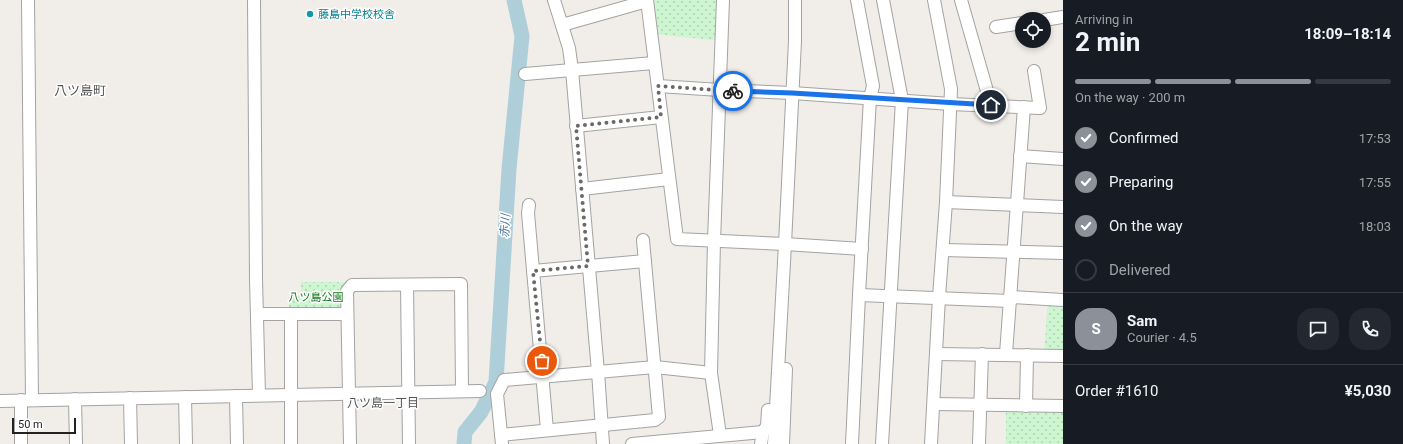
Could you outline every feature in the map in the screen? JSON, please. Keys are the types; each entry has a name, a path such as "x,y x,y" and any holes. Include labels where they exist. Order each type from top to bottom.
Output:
{"street":[{"path":"21,444 26,400 28,0"},
{"path":"254,0 256,278 259,396"},
{"path":"554,0 569,48 572,70 603,444"},
{"path":"562,25 606,6 647,0 669,179 678,239 862,249"},
{"path":"720,435 711,373 714,241 723,0"},
{"path":"774,444 784,273 795,0"},
{"path":"852,444 870,98 873,86 857,0"},
{"path":"882,444 902,100 884,0"},
{"path":"931,444 951,104 951,89 934,0"},
{"path":"961,0 991,105"},
{"path":"1051,19 1063,17"},
{"path":"996,27 1015,24"},
{"path":"525,74 654,63"},
{"path":"658,86 1040,108 1034,71"},
{"path":"1006,354 1024,107"},
{"path":"576,126 661,117"},
{"path":"1020,156 1063,159"},
{"path":"582,189 669,179"},
{"path":"946,202 1063,207"},
{"path":"529,205 528,213 547,430"},
{"path":"643,240 655,367 659,418 654,420 547,430 501,440 497,394 504,380 655,367 711,373"},
{"path":"943,250 1063,253"},
{"path":"533,271 645,261"},
{"path":"632,444 720,435 762,438 767,426 774,304 784,273"},
{"path":"783,444 790,304 784,273"},
{"path":"350,444 347,291 352,285 461,284 462,391"},
{"path":"407,285 409,444"},
{"path":"859,295 1063,300"},
{"path":"257,314 347,314"},
{"path":"291,314 292,444"},
{"path":"936,354 1063,356"},
{"path":"979,444 982,354"},
{"path":"1026,406 1027,355"},
{"path":"0,401 480,391"},
{"path":"236,396 237,444"},
{"path":"185,397 186,444"},
{"path":"130,398 131,444"},
{"path":"75,399 76,444"},
{"path":"934,404 1063,406"}],"green space":[{"path":"722,0 722,41 654,34 652,1"},
{"name":"八ツ島公園","path":"301,282 347,282 347,313 289,312 289,296 301,296"},
{"path":"1048,299 1063,300 1063,356 1044,355"},
{"path":"1006,405 1063,406 1063,444 1006,444"}],"waterway":[{"name":"赤川","path":"464,444 465,432 481,412 496,382 509,169 522,36 514,0"}],"way so far":[{"path":"542,361 533,271 588,266 576,126 661,117 658,86 733,91"}],"place":[{"name":"藤島中学校校舎","path":"310,14"}],"district":[{"name":"八ツ島町","path":"80,90"},
{"name":"八ツ島一丁目","path":"383,403"}],"route":[{"path":"733,91 991,105"}]}
